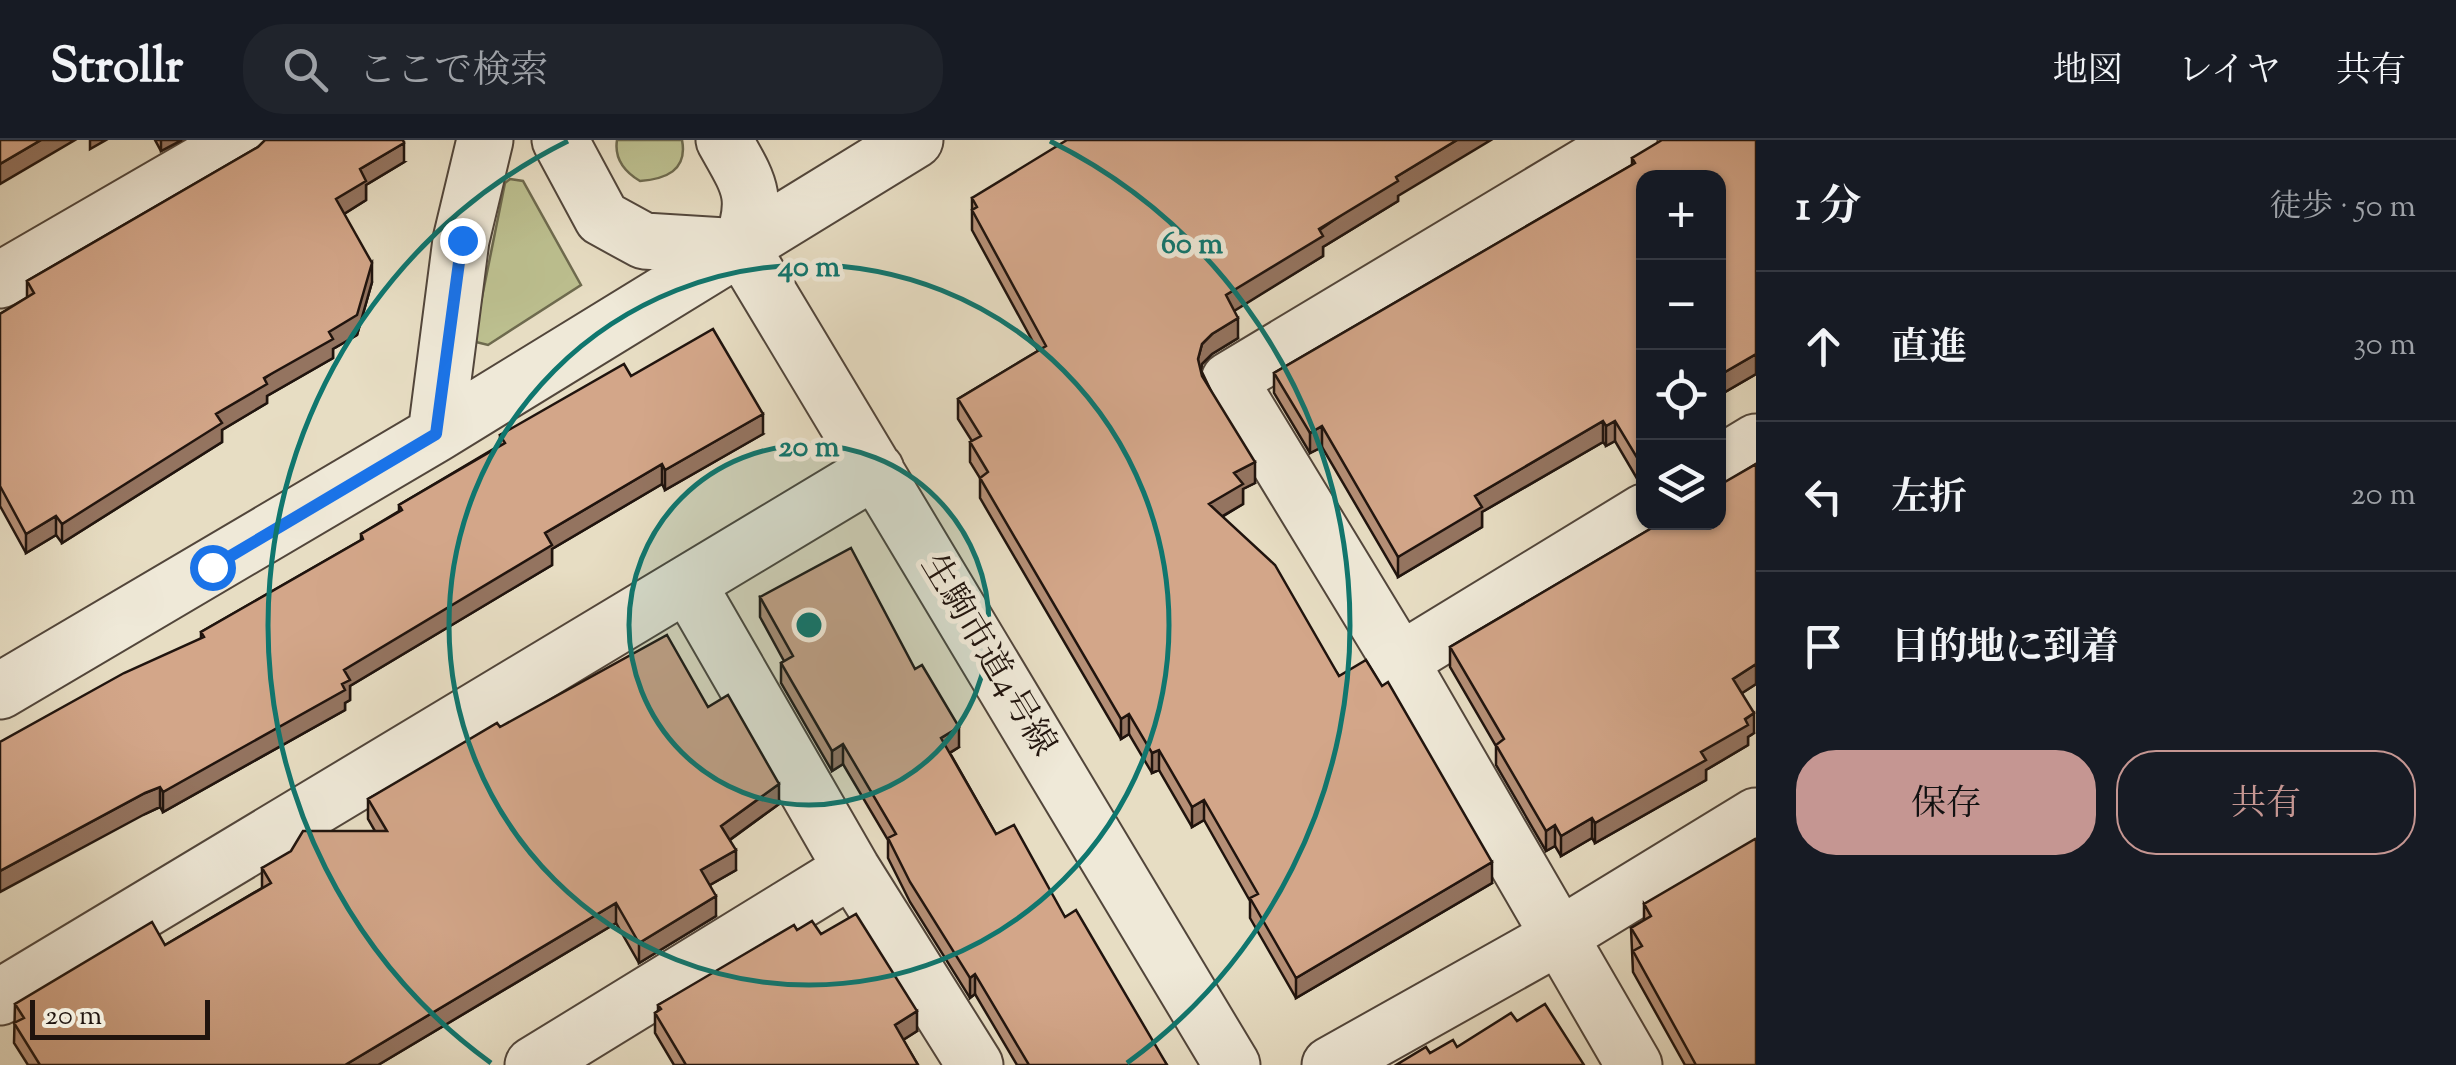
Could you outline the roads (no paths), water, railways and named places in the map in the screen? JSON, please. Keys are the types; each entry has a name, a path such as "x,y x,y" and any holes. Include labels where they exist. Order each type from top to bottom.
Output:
{"street":[{"path":"0,280 242,140"},
{"path":"436,434 462,240 485,140"},
{"path":"560,140 602,218 644,242 741,248"},
{"path":"724,140 746,178 754,210 741,248"},
{"path":"1628,140 1229,380 1400,661 1634,1065"},
{"path":"0,691 436,434 741,248 907,141"},
{"name":"生駒市道4号線","path":"741,248 1232,1065"},
{"path":"1726,461 1756,442"},
{"path":"0,996 689,586 876,470"},
{"path":"1400,661 1636,517"},
{"path":"689,586 852,869 975,1065"},
{"path":"1330,1065 1558,937 1756,816"},
{"path":"534,1065 590,1051 852,869"}]}
